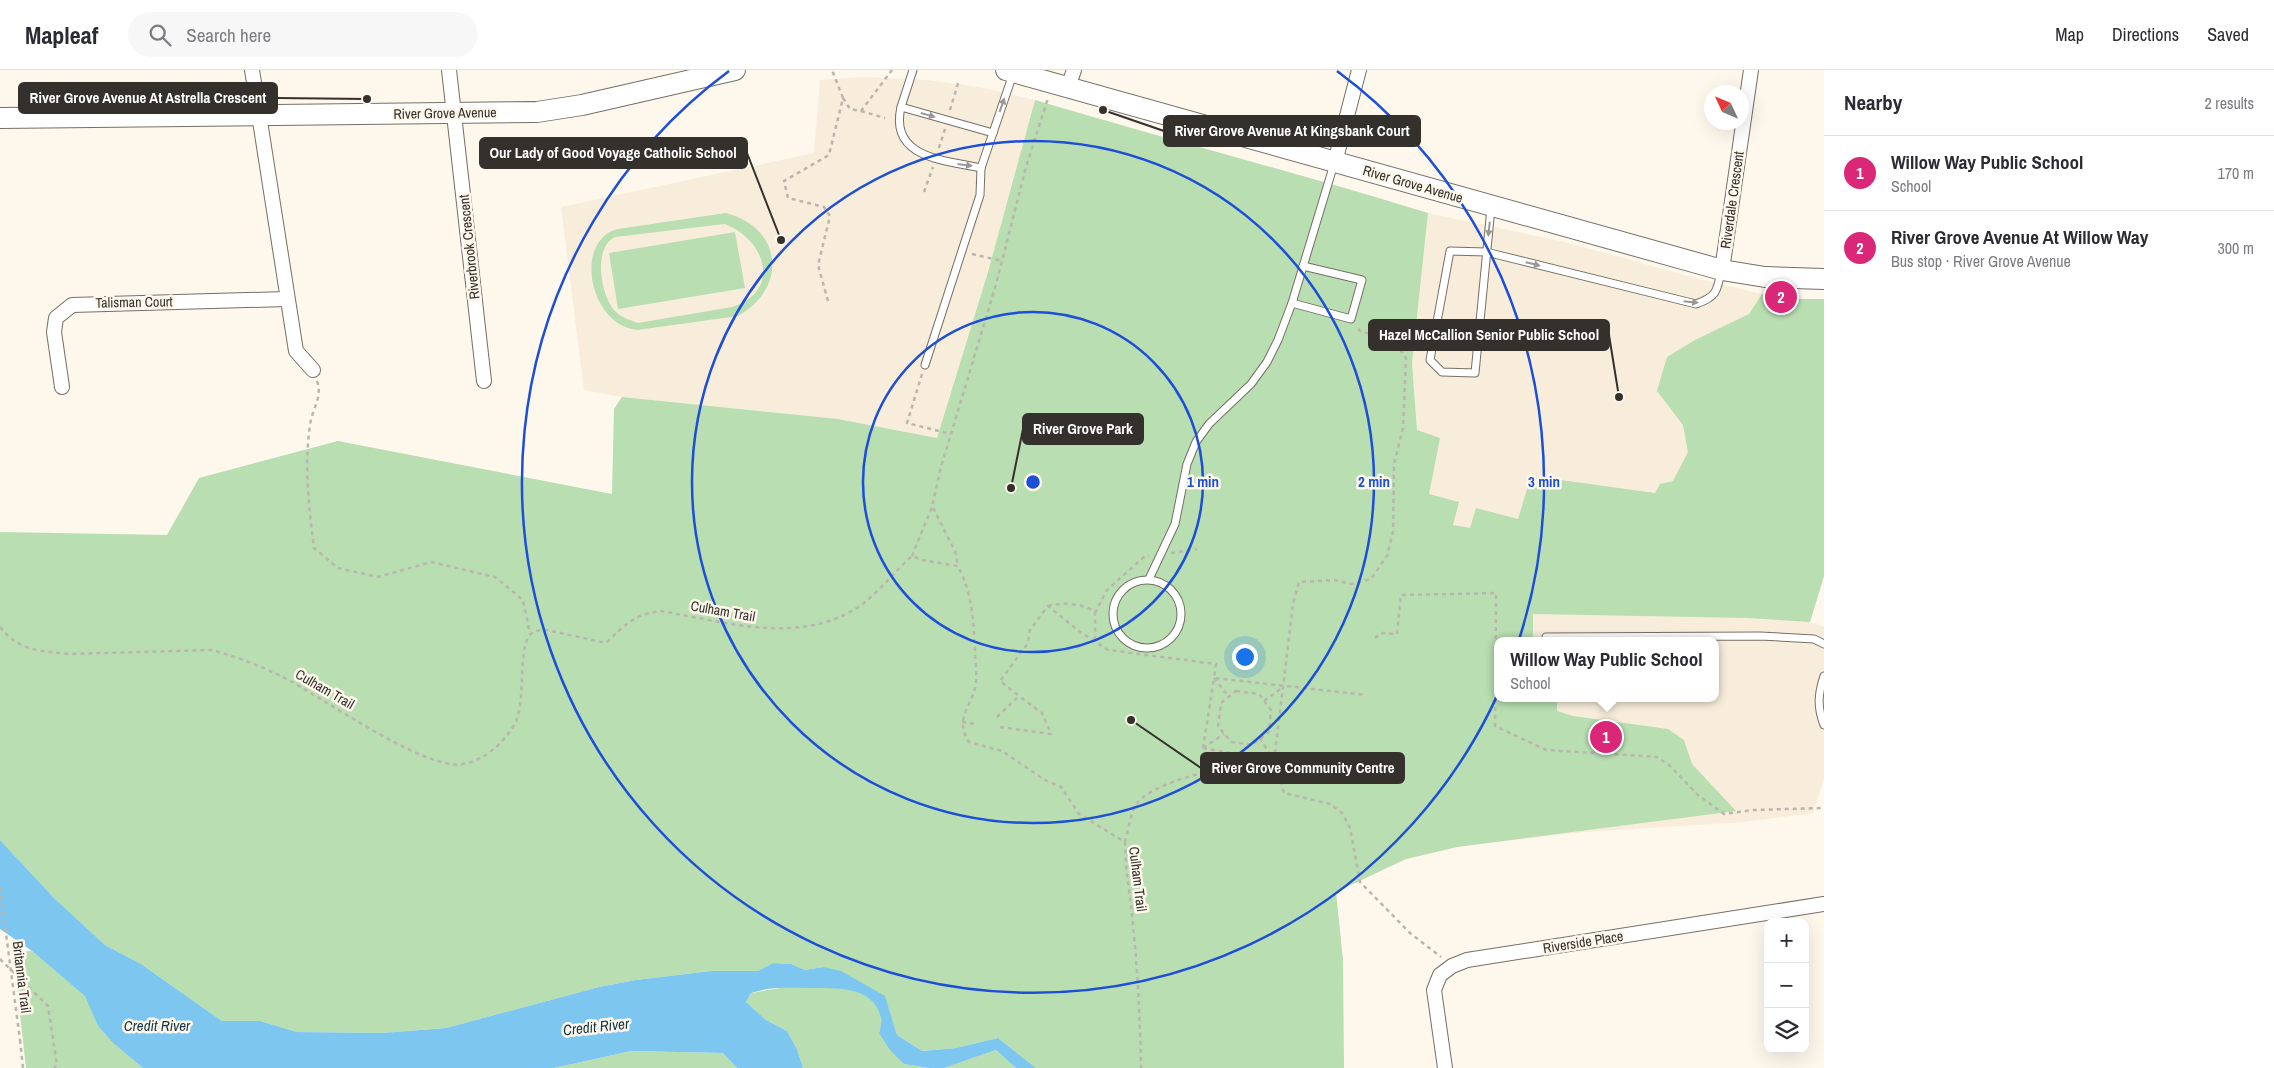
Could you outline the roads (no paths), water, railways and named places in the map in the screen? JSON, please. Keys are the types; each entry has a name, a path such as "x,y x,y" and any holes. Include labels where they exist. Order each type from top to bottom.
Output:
{"street":[{"path":"252,70 296,351 313,370"},
{"name":"Riverbrook Crescent","path":"449,70 484,381"},
{"name":"River Grove Avenue","path":"0,118 259,114 454,114 558,110 735,70"},
{"path":"1335,162 1359,70"},
{"name":"Riverdale Crescent","path":"1722,270 1751,70"},
{"name":"River Grove Avenue","path":"1010,71 1071,78 1335,162 1722,270 1765,277 1824,279"},
{"name":"Talisman Court","path":"62,388 54,332 56,318 72,305 287,299"},
{"name":"Riverside Place","path":"1445,1068 1434,990 1440,975 1452,966 1467,960 1824,904"}],"lane":[{"path":"913,70 899,118 904,138 912,149 962,166 981,168"},
{"path":"925,365 980,195 981,168 1010,71"},
{"path":"902,107 993,133"},
{"path":"1149,579 1174,524 1187,464 1196,442 1209,424 1251,384 1268,362 1292,303 1335,162"},
{"path":"1491,205 1486,252 1475,373 1442,372 1430,360 1450,251 1486,252 1696,304 1709,299 1717,290 1722,270"},
{"path":"1292,303 1351,319 1362,280 1303,266"},
{"path":"1149,579 1158,581 1174,591 1180,603 1182,615 1173,637 1159,646 1142,648 1127,642 1118,632 1114,623 1114,603 1132,583 1149,579"},
{"path":"1546,637 1760,636 1814,639 1824,644"},
{"path":"1824,676 1819,691 1818,711 1824,725"}],"water":[{"name":"Credit River","path":"0,840 54,898 105,945 141,964 222,1021 260,1021 297,1032 382,1033 446,1028 599,987 636,980 711,971 758,971 773,963 791,964 805,970 823,967 841,971 885,996 897,1035 922,1051 956,1048 998,1038 1036,1068 1016,1068 996,1050 944,1068 904,1064 890,1050 879,1033 881,1018 877,1007 870,999 862,994 841,989 794,988 772,989 751,993 746,1002 766,1020 787,1031 797,1049 803,1068 737,1068 723,1053 631,1051 554,1068 143,1068 113,1043 98,1026 85,996 32,951 0,929"}],"place":[{"name":"River Grove Avenue At Astrella Crescent","path":"367,99"},
{"name":"River Grove Avenue At Kingsbank Court","path":"1103,110"},
{"name":"Our Lady of Good Voyage Catholic School","path":"781,240"},
{"name":"River Grove Avenue At Willow Way","path":"1781,297"},
{"name":"Hazel McCallion Senior Public School","path":"1619,397"},
{"name":"River Grove Park","path":"1011,488"},
{"name":"River Grove Community Centre","path":"1131,720"},
{"name":"Willow Way Public School","path":"1606,737"}]}
